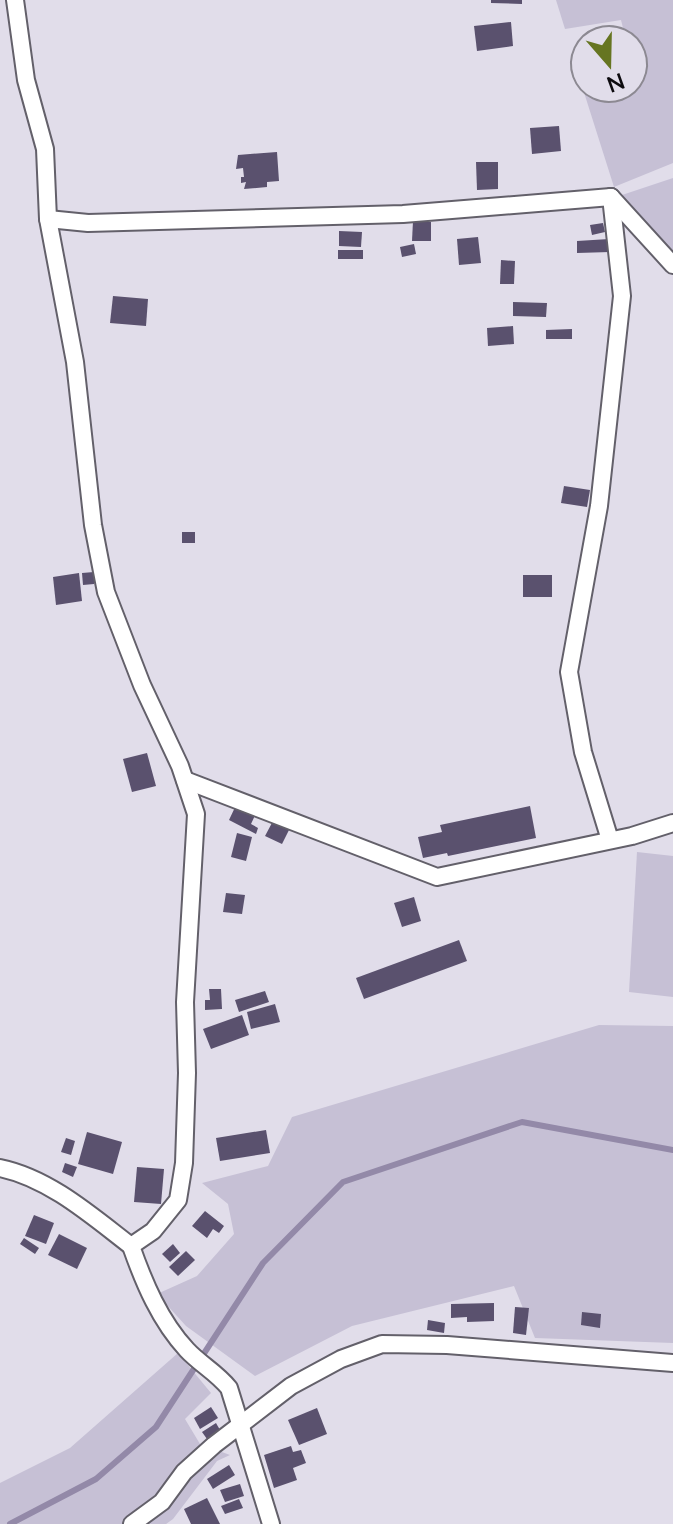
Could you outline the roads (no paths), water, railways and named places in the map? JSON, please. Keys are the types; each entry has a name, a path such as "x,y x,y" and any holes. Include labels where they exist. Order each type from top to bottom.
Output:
{"street":[{"path":"15,0 26,80 45,149 48,219 75,362 93,525 106,592 142,685 185,780 196,814 185,1002 187,1073 184,1163 178,1200 153,1231 131,1246"},
{"path":"48,219 88,223 403,214 611,197"},
{"path":"611,197 673,265"},
{"path":"610,840 583,752 569,672 599,506 622,296 611,197"},
{"path":"185,780 437,877 610,840 673,823"},
{"path":"0,1168 15,1171 72,1201 131,1246 147,1292 188,1350 229,1388 271,1524"},
{"path":"132,1524 162,1502 184,1472 291,1386 341,1359 382,1344 447,1345 673,1363"}],"waterway":[{"path":"10,1524 96,1479 156,1427 263,1263 343,1182 522,1122 673,1150"}]}
